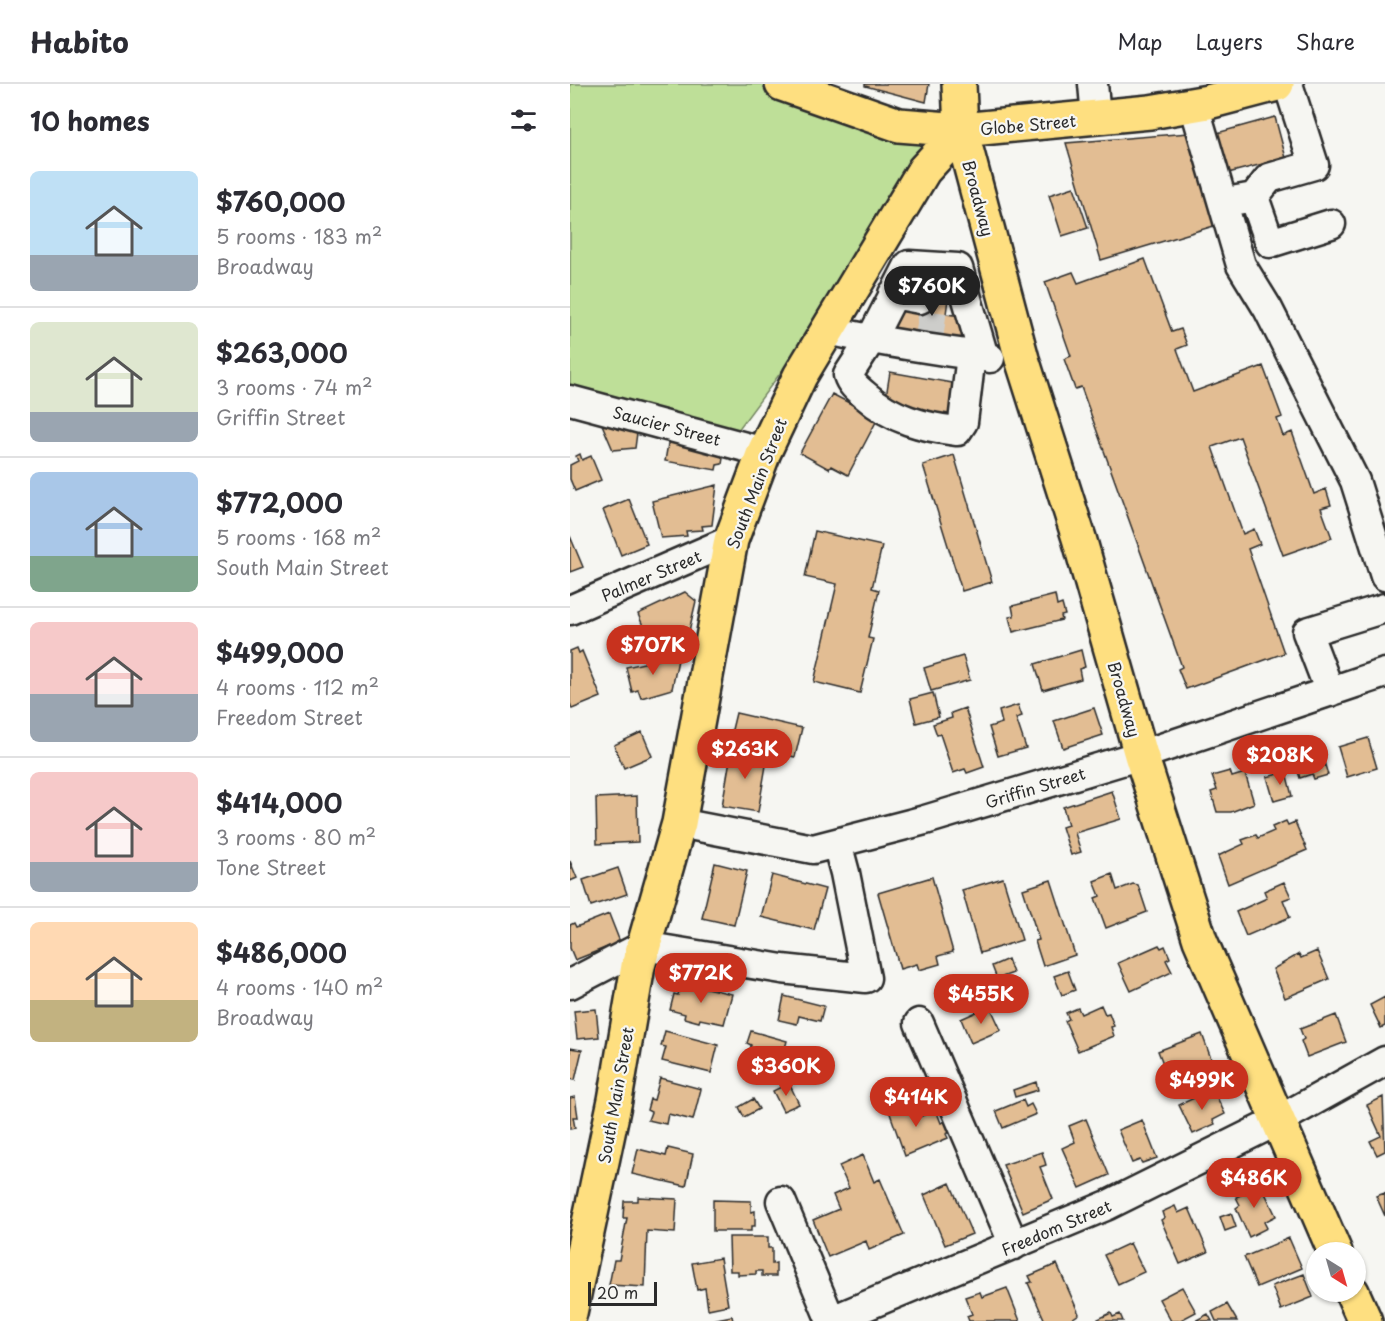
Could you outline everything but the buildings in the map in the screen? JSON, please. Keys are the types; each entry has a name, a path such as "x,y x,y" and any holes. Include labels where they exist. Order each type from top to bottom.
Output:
{"main road":[{"name":"Globe Street","path":"782,84 834,93 898,126 961,130 1194,105 1245,88 1277,84"},
{"path":"959,84 961,130"},
{"name":"Broadway","path":"961,130 1024,364 1079,538 1141,755 1200,940 1276,1121 1330,1242"},
{"name":"South Main Street","path":"570,1313 611,1122 644,946 679,823 731,540 764,452 800,376 924,170 961,130"},
{"path":"1356,1302 1365,1321"}],"street":[{"path":"1093,84 1096,117"},
{"path":"1223,203 1254,196 1269,178 1314,165 1288,84"},
{"path":"1194,105 1241,265 1268,309 1355,481 1385,576"},
{"path":"1254,196 1270,243 1330,224"},
{"path":"977,356 962,426 957,431 935,428 893,416 850,381 848,375 870,341 933,301 958,268 992,250"},
{"path":"875,251 909,265 958,268"},
{"path":"909,265 933,301 977,356"},
{"path":"828,330 870,341 928,343 977,356 1024,364"},
{"name":"Saucier Street","path":"570,400 764,452"},
{"name":"Palmer Street","path":"570,610 731,540"},
{"path":"1330,692 1307,632 1385,608"},
{"name":"Griffin Street","path":"679,823 813,849 925,820 1141,755 1385,673"},
{"path":"570,984 644,946 782,969 866,978 837,843"},
{"path":"919,1023 1014,1245"},
{"name":"Freedom Street","path":"830,1321 1108,1205 1276,1121 1385,1061"},
{"path":"781,1201 830,1321"}],"green space":[{"path":"570,84 825,84 961,130 735,434 570,398"}],"tunnel":[{"path":"929,339 934,301"}]}
